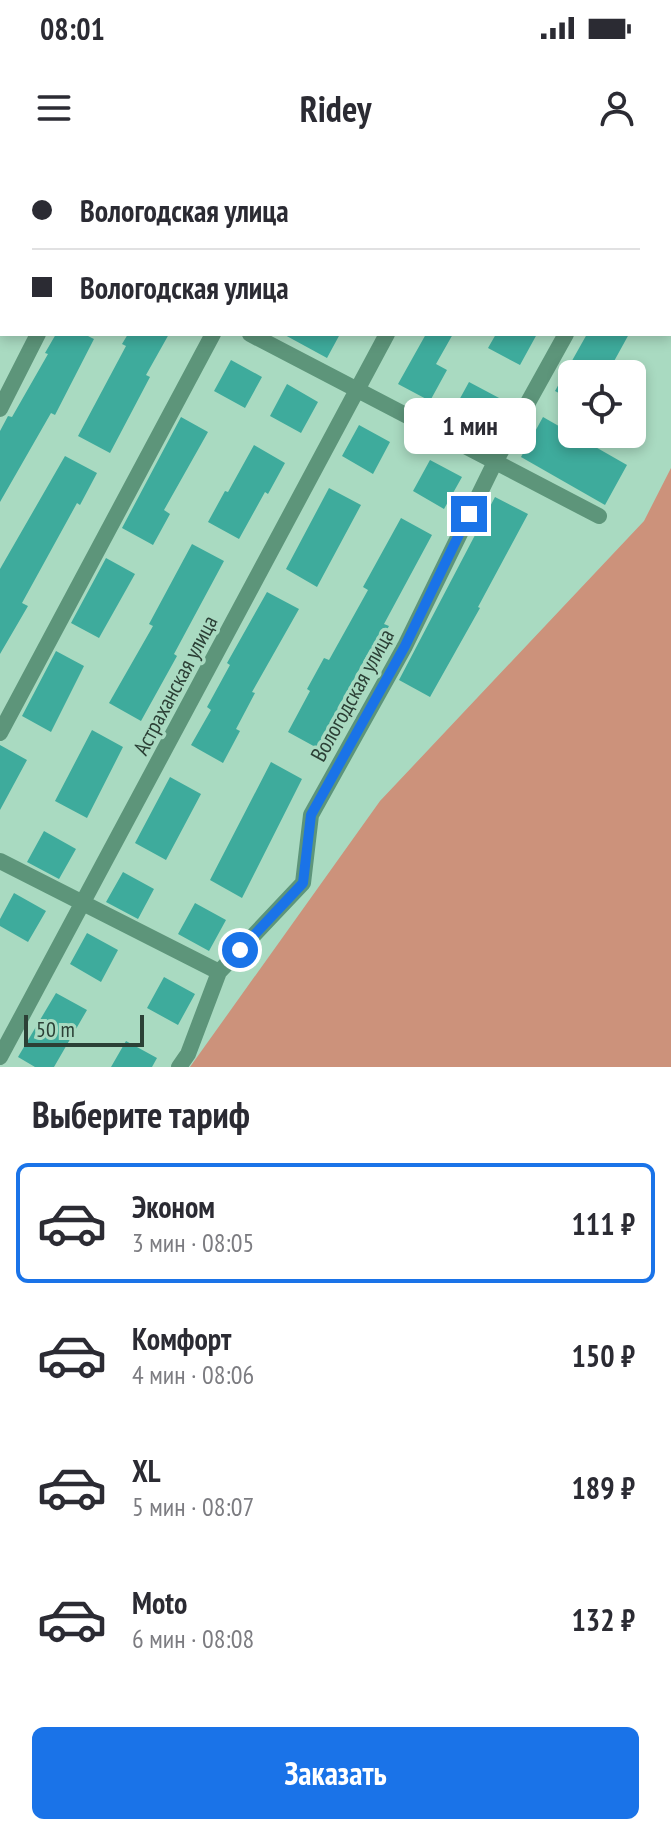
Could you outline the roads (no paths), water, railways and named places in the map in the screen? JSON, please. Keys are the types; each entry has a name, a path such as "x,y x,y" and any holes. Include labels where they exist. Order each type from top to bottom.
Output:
{"street":[{"path":"0,409 37,336"},
{"path":"0,733 212,336"},
{"path":"254,336 599,516"},
{"name":"Астраханская улица","path":"0,1057 386,336"},
{"name":"Вологодская улица","path":"179,1067 188,1054 219,972 303,883 311,815 405,646 495,462 565,336"},
{"path":"0,861 219,972"}]}
